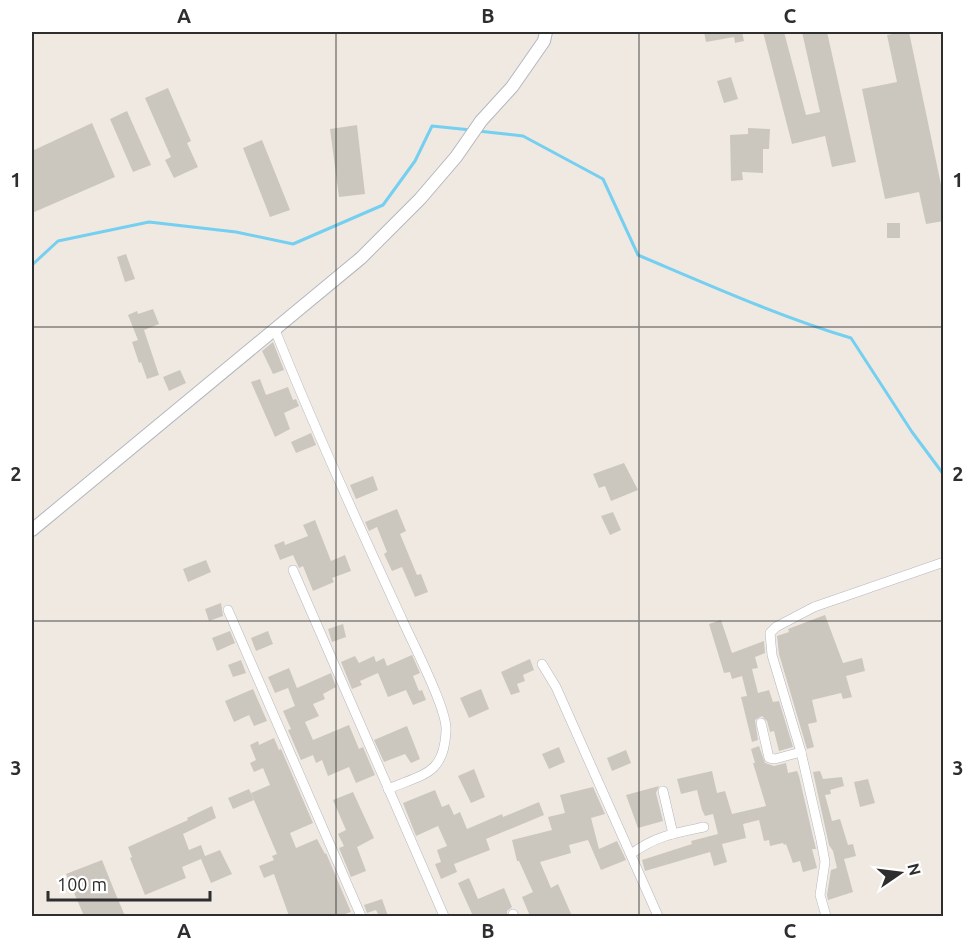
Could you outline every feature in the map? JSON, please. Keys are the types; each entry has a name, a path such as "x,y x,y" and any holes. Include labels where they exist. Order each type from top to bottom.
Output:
{"street":[{"path":"32,530 362,258 420,199 456,157 478,126 512,87 544,41 546,32"},
{"path":"275,330 314,428 446,720 447,732 439,764 433,770 388,789"},
{"path":"826,916 820,895 825,862 801,752 772,655 770,633 776,627 814,606 944,562"},
{"path":"293,570 444,916"},
{"path":"228,610 361,916"},
{"path":"542,664 556,687 658,916"},
{"path":"761,723 769,758 775,759 801,752"},
{"path":"663,791 673,834"},
{"path":"631,854 645,843 660,836 704,827"}],"building":[{"path":"704,32 742,32 744,41 735,43 734,37 706,42"},
{"path":"763,32 784,32 806,115 820,112 802,32 827,32 856,162 832,167 825,136 792,144"},
{"path":"909,32 944,199 944,221 926,224 919,192 885,199 862,89 897,82 887,35"},
{"path":"731,77 738,99 724,103 717,81"},
{"path":"168,88 191,141 187,143 198,167 174,178 165,160 171,157 145,98"},
{"path":"127,111 151,165 133,172 110,119"},
{"path":"92,123 115,177 32,213 32,151"},
{"path":"357,125 365,194 339,197 330,129"},
{"path":"748,128 770,129 769,149 763,149 763,173 742,172 743,180 731,181 730,135 748,134"},
{"path":"262,140 290,210 270,217 243,148"},
{"path":"887,223 900,223 900,238 887,238"},
{"path":"126,254 135,279 125,282 117,257"},
{"path":"153,309 159,324 144,330 159,375 147,379 132,342 138,340 128,315"},
{"path":"273,342 284,370 273,374 262,351"},
{"path":"180,370 186,383 169,391 163,377"},
{"path":"260,379 266,395 288,387 293,400 296,399 299,406 284,413 290,429 275,437 251,382"},
{"path":"311,433 316,445 296,453 291,442"},
{"path":"624,463 638,490 611,501 605,486 599,488 593,474"},
{"path":"373,476 378,490 356,499 350,485"},
{"path":"397,509 406,531 400,534 417,575 421,574 428,592 415,597 402,567 392,571 384,554 387,552 377,527 369,531 365,522"},
{"path":"613,512 621,530 610,535 601,516"},
{"path":"315,520 331,561 345,555 351,571 332,578 334,582 313,591 303,566 299,568 293,555 280,560 274,545 284,541 285,545 308,536 303,525"},
{"path":"206,560 211,572 188,582 183,569"},
{"path":"221,603 223,616 209,621 205,609"},
{"path":"825,615 843,663 862,658 865,671 846,676 852,697 843,699 841,693 812,700 817,722 808,724 814,747 807,749 779,654 777,636 789,632 788,629"},
{"path":"721,620 732,653 764,641 765,653 755,657 758,668 752,669 758,693 769,690 773,702 779,701 793,747 779,751 774,731 770,732 767,721 762,716 755,720 758,740 752,742 741,697 747,696 742,676 732,679 730,672 724,673 709,624"},
{"path":"343,624 346,637 332,642 328,629"},
{"path":"230,631 235,643 217,651 212,638"},
{"path":"268,631 273,644 256,651 251,638"},
{"path":"412,655 420,673 413,676 419,691 422,690 426,700 413,705 406,690 388,697 378,673 360,681 362,685 352,689 341,662 355,656 359,663 374,656 376,662 384,658 387,666"},
{"path":"530,659 534,670 523,675 525,681 517,684 520,692 511,695 501,672"},
{"path":"241,660 246,673 233,677 228,665"},
{"path":"289,668 297,688 331,673 336,687 323,694 325,699 313,704 319,716 305,722 313,740 349,725 359,749 363,747 375,775 356,783 349,767 328,776 322,760 316,763 313,755 301,760 288,730 291,729 283,711 295,706 288,688 275,693 268,677"},
{"path":"253,689 267,721 254,726 249,715 234,722 225,701"},
{"path":"481,689 489,709 469,718 460,698"},
{"path":"407,726 420,759 411,763 405,754 384,762 374,740"},
{"path":"274,738 313,823 290,833 296,848 317,839 326,853 351,912 339,916 289,916 274,874 264,878 259,866 274,860 272,856 277,854 251,793 270,785 263,768 254,772 250,763 256,760 250,745 258,741 259,745"},
{"path":"759,746 765,763 774,766 786,763 788,773 797,771 816,849 812,849 817,868 803,872 800,861 793,863 786,844 770,846 769,840 764,841 759,820 743,824 746,838 722,844 727,862 714,866 710,852 645,871 642,860 692,844 691,841 718,834 713,814 705,816 702,810 697,790 681,794 677,779 712,771 717,793 725,791 732,814 766,806 751,749"},
{"path":"559,747 565,762 549,769 542,754"},
{"path":"626,750 631,763 612,771 607,758"},
{"path":"474,769 485,797 471,803 458,776"},
{"path":"820,771 823,779 842,777 844,786 830,790 831,794 825,795 832,821 840,819 848,845 853,844 856,856 844,859 853,892 828,900 831,870 837,868 833,851 829,845 813,772"},
{"path":"868,779 875,803 860,807 854,782"},
{"path":"659,786 656,793 663,821 638,828 626,795"},
{"path":"593,787 605,814 591,818 599,849 617,841 626,860 601,870 588,840 569,845 571,853 540,862 551,888 558,884 572,916 530,916 522,897 533,892 517,861 512,840 552,830 548,817 565,813 560,795"},
{"path":"249,789 254,800 233,809 228,798"},
{"path":"435,790 442,807 449,804 454,815 460,812 467,829 539,802 544,815 486,839 490,850 454,864 457,872 441,879 435,864 441,862 437,850 447,846 438,826 416,836 403,803"},
{"path":"353,792 374,838 357,847 366,871 351,877 339,848 344,846 338,834 346,830 333,800"},
{"path":"212,806 216,818 183,834 189,850 201,845 205,856 220,850 232,874 211,883 201,859 182,867 186,878 145,895 128,847 188,820 187,818"},
{"path":"102,860 125,916 84,916 66,874"},
{"path":"469,878 478,899 504,888 512,907 507,911 507,916 473,916 458,883"},
{"path":"382,899 388,916 379,916 376,910 367,913 364,905"}],"waterway":[{"path":"32,265 58,241 149,222 236,232 293,244 383,205 415,161 432,126 471,130"},
{"path":"478,131 523,136 603,179 638,255 770,310 851,338 912,432 944,475"}]}
